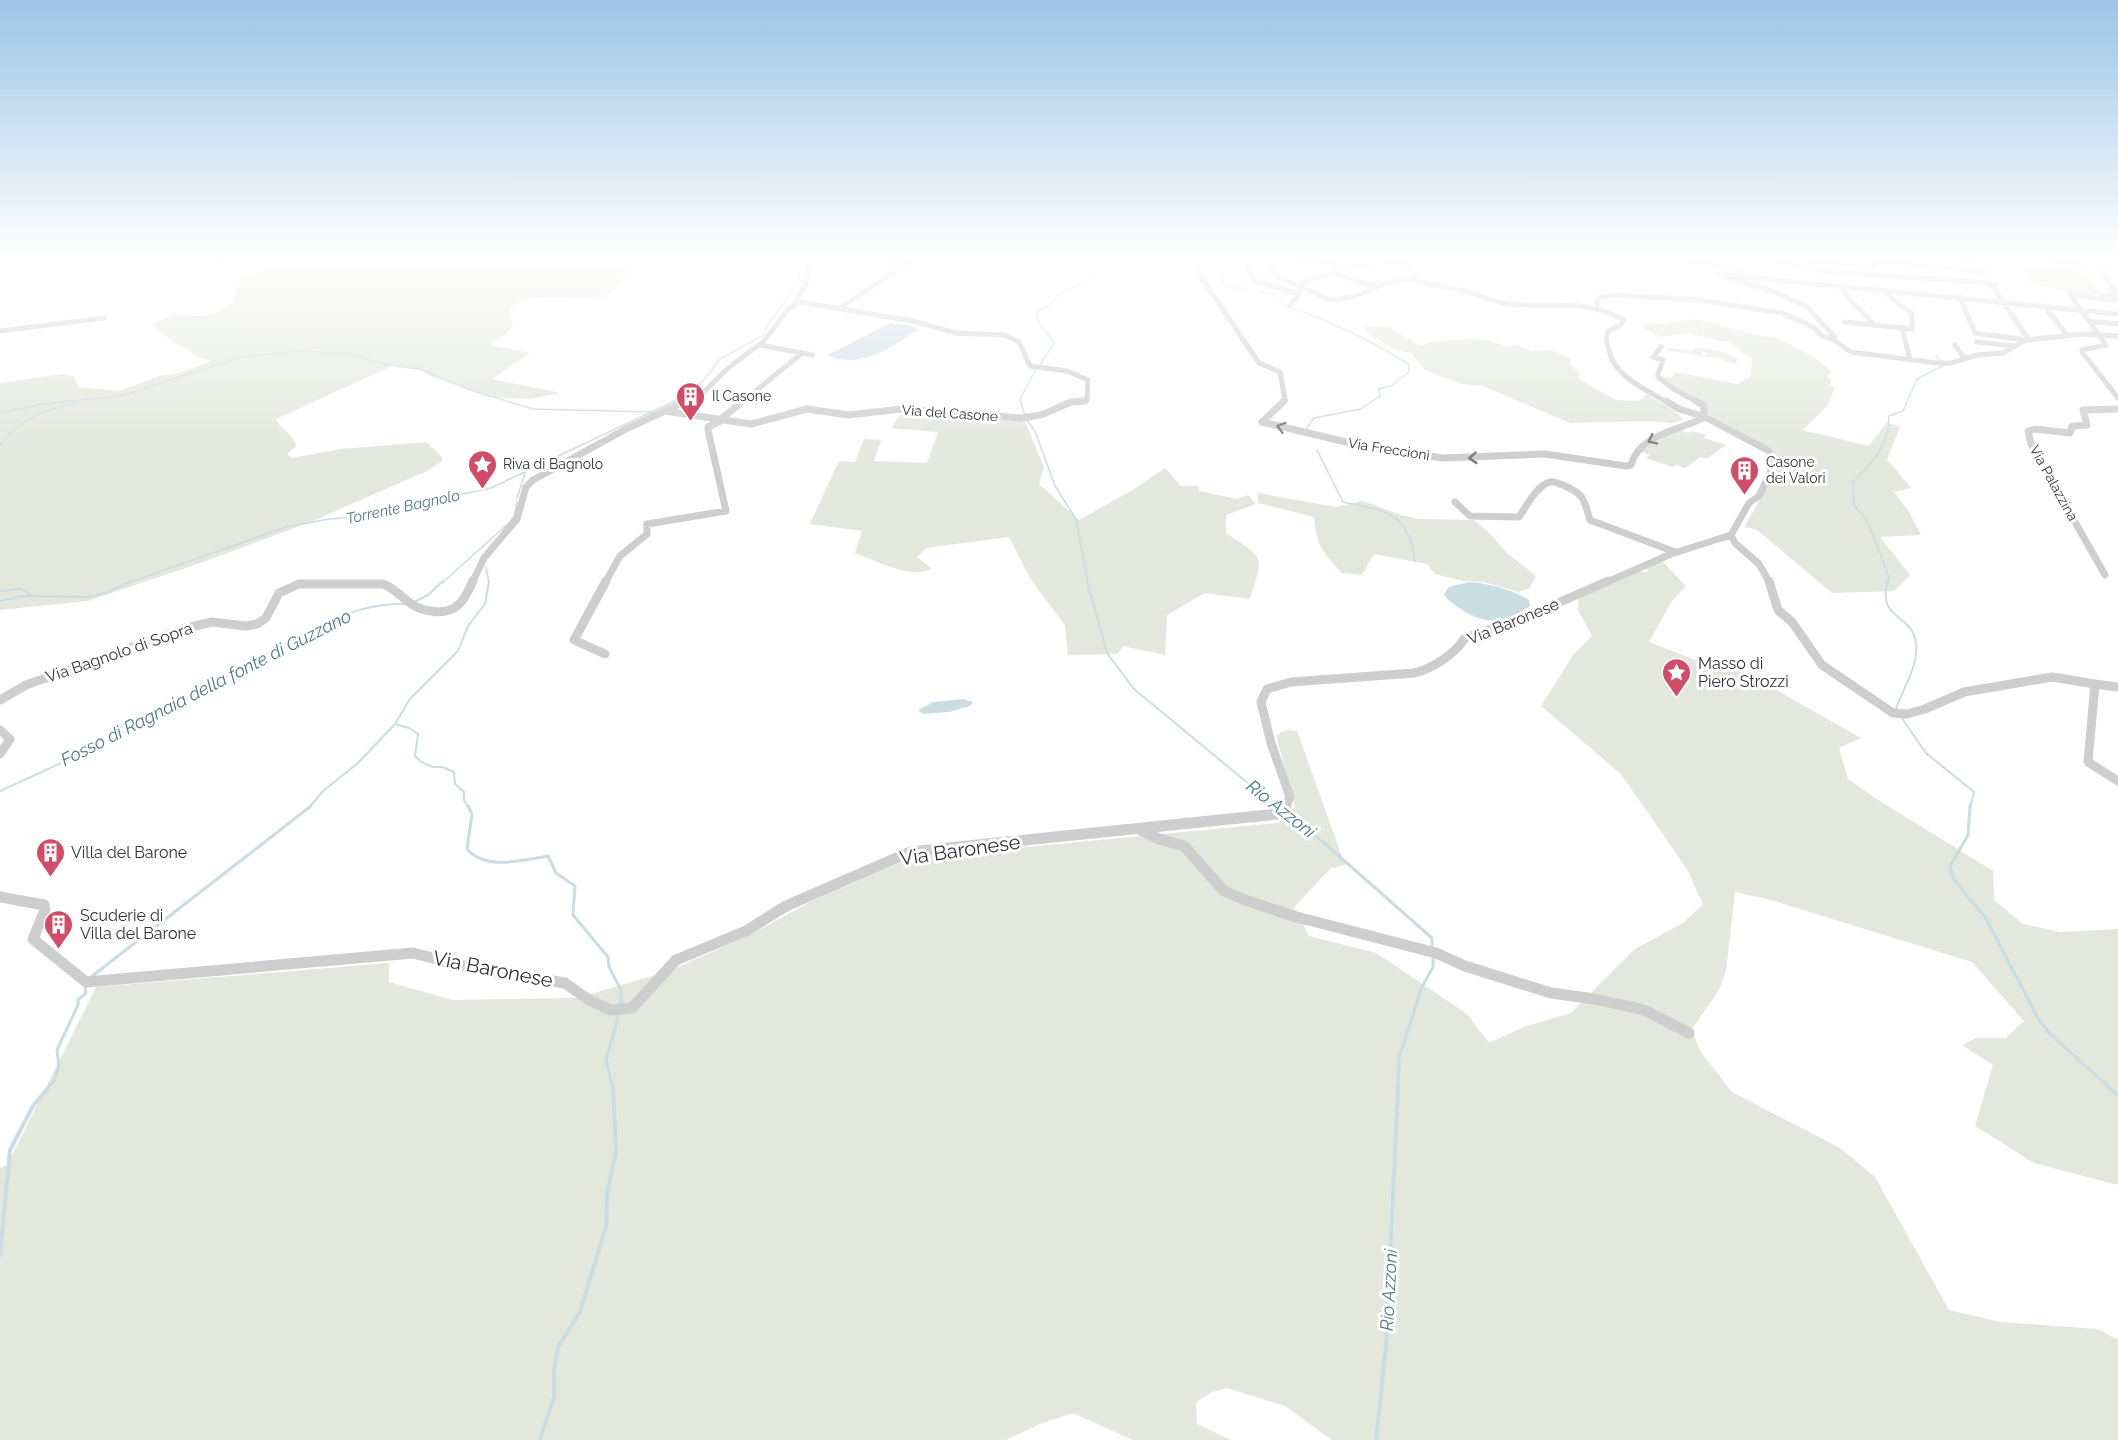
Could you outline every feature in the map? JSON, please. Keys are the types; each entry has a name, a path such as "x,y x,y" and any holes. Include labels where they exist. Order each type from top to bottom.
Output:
{"street":[{"path":"0,331 46,325"},
{"name":"Via Bagnolo di Sopra","path":"0,700 26,685 186,628 212,622 246,626 257,624 266,618 279,593 299,584 383,584 393,588 409,603 434,612 448,611 459,605 470,589 484,558 517,519 524,494 532,480 561,462 704,392 728,368 760,345 777,325"},
{"name":"Via del Casone","path":"721,419 751,424 807,409 849,415 901,408 1025,418 1071,402 1087,401 1089,380 1066,371 1030,366 1019,342 1004,335 956,333 928,325"},
{"name":"Via Freccioni","path":"1234,325 1259,363 1277,370 1281,375 1285,400 1262,422 1363,446 1443,458 1545,454 1626,466 1631,465 1633,452 1638,447 1669,431 1696,423 1705,417"},
{"path":"1620,325 1608,331 1606,336 1614,366 1647,391 1679,409 1705,417 1769,451 1771,471 1760,496 1749,503 1731,535 1735,543 1759,564 1772,587 1778,610 1792,622 1822,666 1888,711 1902,714 1924,709 1954,694 2052,677 2118,687"},
{"path":"1809,325 1817,329 1822,336 1832,339 1851,352 1946,364 1977,355 2003,353 2028,340"},
{"path":"1824,325 1835,337 1832,339"},
{"path":"1875,325 1912,329 1912,325"},
{"path":"1972,325 1975,333 2028,340 2067,335 2118,336"},
{"path":"2019,325 2028,340"},
{"path":"2059,325 2067,335"},
{"path":"2092,325 2105,347 2082,350 2118,398"},
{"path":"1902,328 1910,360"},
{"path":"1976,342 2016,346"},
{"path":"760,345 813,355"},
{"path":"1955,345 1964,358"},
{"path":"1661,347 1653,357 1663,360 1658,376 1672,388 1703,405 1705,417"},
{"path":"665,411 707,423 721,419 802,353"},
{"name":"Via Palazzina","path":"2105,575 2031,444 2028,431 2035,429 2070,434 2072,426 2087,425 2083,410 2118,409"},
{"path":"605,654 574,640 620,556 647,534 647,524 726,511 707,423"},
{"path":"1455,502 1470,516 1514,518 1518,517 1541,488 1549,482 1555,482 1577,491 1584,498 1590,519 1675,552"},
{"name":"Via Baronese","path":"0,897 44,905 45,910 33,939 88,982 413,953 472,968 565,983 589,1000 611,1010 632,1008 676,960 746,931 786,906 910,852 1141,830 1278,814 1288,805 1290,797 1271,743 1261,702 1267,689 1291,682 1414,673 1427,670 1465,638 1526,617 1675,552 1731,535"},
{"path":"2095,684 2088,762 2118,780"},
{"path":"0,730 10,740 0,754"},
{"name":"Via Baronese","path":"1141,830 1159,839 1184,846 1224,891 1245,900 1293,916 1436,953 1465,966 1551,993 1587,997 1644,1010 1689,1033"}],"shaded area":[{"path":"153,325 512,325 506,334 490,345 530,353 492,379 561,393 530,399 488,397 430,376 423,371 392,366 276,419 296,446 287,454 292,458 341,449 426,442 442,457 442,461 429,470 313,521 206,561 88,601 0,610 0,383 62,374 74,376 78,387 119,391 211,361 193,355 189,349 175,344"},
{"path":"886,325 909,325 918,329 887,349 863,358 839,359 828,355"},
{"path":"1720,325 1778,338 1814,358 1831,372 1827,377 1831,380 1830,385 1835,387 1828,405 1803,430 1869,446 1887,422 1900,427 1887,459 1911,488 1894,492 1909,512 1921,535 1880,537 1910,575 1894,591 1832,593 1756,529 1744,527 1775,474 1777,456 1758,442 1711,417 1704,404 1681,392 1660,376 1672,378 1674,372 1738,384 1751,376 1752,359 1728,341 1689,333 1660,337 1642,327"},
{"path":"1364,327 1389,327 1420,346 1431,342 1468,339 1487,340 1509,347 1518,345 1532,351 1550,350 1571,358 1570,365 1581,375 1577,378 1616,400 1639,401 1647,394 1684,420 1672,423 1650,421 1570,423 1483,386 1461,384 1425,370 1411,353 1396,350 1370,335"},
{"path":"1694,347 1728,354 1738,359 1735,364 1720,357 1737,366 1716,357 1705,357 1707,353 1701,352 1702,356 1666,350 1669,348 1693,351"},
{"path":"904,410 1024,419 1044,467 1039,484 1079,520 1131,491 1165,468 1181,486 1199,486 1199,491 1237,499 1248,495 1256,504 1226,515 1226,533 1248,548 1258,559 1258,573 1250,599 1205,593 1167,615 1165,655 1123,646 1118,654 1068,655 1065,625 1031,580 1009,537 926,548 917,557 932,569 923,572 893,568 855,553 862,531 810,524 839,461 855,462 864,439 881,440 874,461 927,463 938,432 891,428"},
{"path":"1677,429 1706,435 1704,438 1726,445 1706,459 1700,457 1685,468 1676,465 1673,467 1646,458 1650,455 1640,451"},
{"path":"1258,493 1336,507 1363,501 1418,519 1474,520 1507,553 1536,576 1530,588 1518,592 1484,582 1463,581 1435,574 1427,564 1374,554 1362,575 1342,573 1330,560 1319,542 1314,517 1258,503"},
{"path":"1661,560 1686,586 1672,601 1649,642 1693,659 1748,674 1861,738 1839,748 1848,779 1993,871 1994,900 2023,924 2060,932 2118,929 2118,1185 2034,1163 1975,1126 1993,1065 1962,1045 1976,1038 2006,1038 2024,1021 1972,962 1771,900 1735,892 1726,971 1719,990 1692,1029 1700,1051 1732,1092 1840,1148 1875,1177 1949,1310 2001,1322 2098,1329 2118,1340 2118,1440 1332,1440 1285,1406 1227,1388 1212,1392 1196,1402 1197,1424 1231,1440 1133,1440 1073,1413 1042,1423 1006,1440 0,1440 0,1168 7,1165 96,987 389,963 389,982 452,1000 577,998 669,971 750,935 810,902 911,858 1278,823 1295,807 1276,735 1287,730 1297,731 1345,865 1331,868 1294,907 1309,936 1376,953 1467,1014 1489,1043 1524,1027 1571,1013 1635,949 1683,923 1703,904 1687,869 1621,774 1541,706 1573,655 1592,636 1578,610 1579,597 1634,571 1649,572 1644,567"},
{"path":"1469,582 1515,593 1529,600 1530,606 1506,618 1487,620 1477,618 1447,599 1444,594 1449,587"},
{"path":"963,699 973,702 970,706 949,712 923,714 918,710 933,702"}],"waterway":[{"name":"Torrente Bagnolo","path":"525,472 687,395 704,380 720,359 764,335 768,325"},
{"name":"Rio Azzoni","path":"1040,365 1054,343 1041,325"},
{"path":"1306,429 1314,418 1361,409 1380,396 1379,389 1391,386 1409,372 1409,364 1335,325"},
{"path":"0,413 44,404 121,396 242,357 298,351 349,354 385,364 419,369 477,392 533,409 650,412"},
{"path":"1887,583 1889,577 1867,520 1854,505 1853,482 1883,445 1889,416 1903,411 1917,379 1944,365 1936,356"},
{"name":"Rio Azzoni","path":"1036,369 1020,399 1026,419 1035,431 1055,486 1076,519 1088,583"},
{"path":"0,445 16,428 34,416 77,402"},
{"path":"1317,450 1343,502 1384,512 1401,523 1412,545 1415,562"},
{"name":"Torrente Bagnolo","path":"128,583 286,527 329,519 365,516 491,488 525,472"},
{"name":"Fosso di Ragnaia della fonte di Guzzano","path":"517,498 525,472"},
{"name":"Fosso di Ragnaia della fonte di Guzzano","path":"442,583 509,523 514,516 517,502"},
{"path":"486,567 489,582"},
{"name":"Torrente Bagnolo","path":"0,601 23,596 87,597 105,593 132,581"},
{"name":"Fosso di Ragnaia della fonte di Guzzano","path":"414,602 428,595 443,581"},
{"name":"Rio Azzoni","path":"1087,581 1107,653 1134,689 1278,808 1276,806"},
{"path":"1888,581 1887,603 1908,626 1916,643 1913,668 1896,709"},
{"path":"395,724 410,699 458,651 468,626 485,604 489,582"},
{"path":"0,591 21,589 31,595"},
{"name":"Fosso di Ragnaia della fonte di Guzzano","path":"0,791 96,747 325,623 364,609 405,604"},
{"path":"1901,717 1926,753 1974,792 1970,808"},
{"path":"310,807 323,791 358,763 395,724"},
{"path":"395,724 409,728 418,734 415,756 421,762 454,772 455,784 464,792 464,800 469,808"},
{"path":"1970,806 1968,835 1950,866 1954,880 1985,917 2039,1020 2050,1034 2111,1089"},
{"path":"91,977 310,807"},
{"path":"469,808 472,814 467,849 475,856 495,862 548,856 556,873 575,886 573,915 608,957 609,967 621,990 621,1005"},
{"name":"Rio Azzoni","path":"1285,813 1323,842 1432,938 1432,949"},
{"name":"Rio Azzoni","path":"1398,1089 1399,1058 1422,987 1433,967 1433,955"},
{"path":"47,1089 54,1081 59,1066 57,1050 78,1005 78,1000 86,993 85,986"},
{"path":"613,1089 606,1060 619,1013"},
{"path":"0,1256 10,1150 33,1106 48,1088"},
{"path":"540,1440 554,1397 554,1371 558,1347 580,1312 606,1226 607,1194 616,1151 613,1088"},
{"name":"Rio Azzoni","path":"1376,1440 1386,1346 1398,1088"},
{"path":"2109,1088 2118,1096"}],"place":[{"name":"Il Casone","path":"691,422"},
{"name":"Riva di Bagnolo","path":"482,490"},
{"name":"Casone dei Valori","path":"1745,496"},
{"name":"Masso di Piero Strozzi","path":"1677,698"},
{"name":"Villa del Barone","path":"50,878"},
{"name":"Scuderie di Villa del Barone","path":"59,950"}]}
